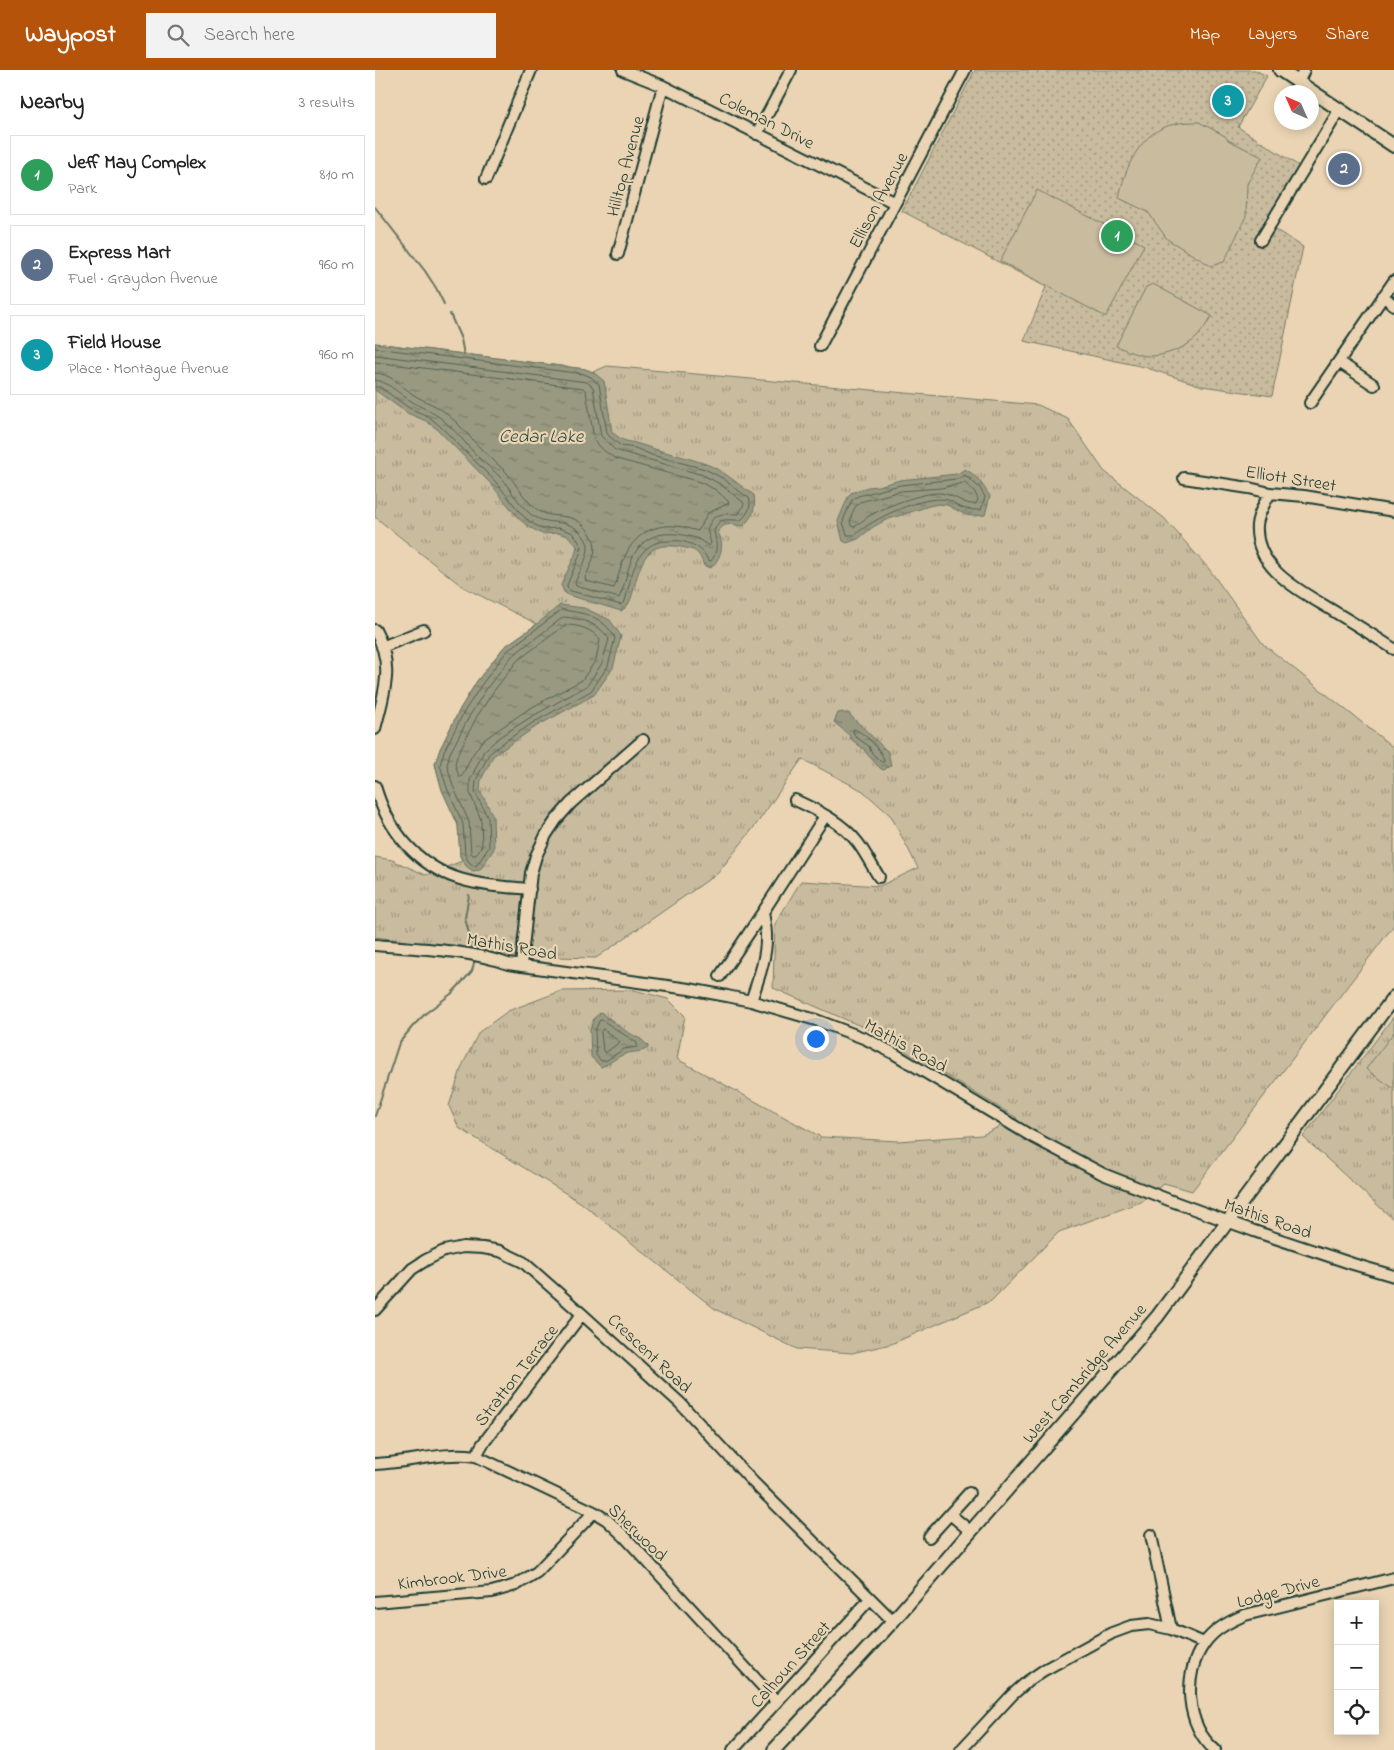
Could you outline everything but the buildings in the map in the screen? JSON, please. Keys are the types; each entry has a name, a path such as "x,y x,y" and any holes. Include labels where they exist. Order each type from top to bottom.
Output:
{"main road":[{"path":"1280,70 1301,76 1340,109 1394,146"},
{"name":"West Cambridge Avenue","path":"774,1750 893,1621 1157,1317 1394,997"}],"street":[{"path":"486,179 531,70"},
{"name":"Coleman Drive","path":"623,70 663,86 895,203"},
{"path":"757,134 791,70"},
{"name":"Ellison Avenue","path":"820,346 965,70"},
{"name":"Hilltop Avenue","path":"618,254 663,86"},
{"path":"1261,240 1340,109"},
{"path":"1311,403 1394,281"},
{"path":"1383,296 1394,305"},
{"path":"1339,362 1374,385"},
{"name":"Elliott Street","path":"1183,478 1394,511"},
{"path":"1270,493 1260,513 1257,530 1262,550 1273,568 1294,586 1394,648"},
{"path":"375,630 386,658 387,682 375,729"},
{"path":"382,647 424,630"},
{"path":"521,966 531,873 536,856 546,836 556,820 571,803 643,740"},
{"path":"375,786 384,813 398,835 407,846 427,863 460,879 476,883 530,889"},
{"path":"795,800 844,828 858,842 879,876"},
{"path":"720,976 825,816"},
{"path":"751,1001 764,959 766,945 763,912"},
{"name":"Mathis Road","path":"375,945 454,952 490,958 508,964 689,989 751,1001 815,1020 893,1053 1072,1159 1135,1187 1228,1222 1353,1264 1393,1275"},
{"name":"Crescent Road","path":"375,1310 418,1264 444,1251 473,1247 501,1252 523,1262 680,1402 752,1480 893,1621"},
{"name":"Stratton Terrace","path":"476,1456 482,1445 582,1314"},
{"name":"Sherwood","path":"375,1464 457,1454 476,1456 594,1512 607,1520 625,1537 777,1702"},
{"path":"929,1537 969,1493"},
{"name":"Kimbrook Drive","path":"375,1602 492,1592 516,1585 537,1572 594,1512"},
{"path":"950,1514 970,1531"},
{"path":"1151,1536 1171,1629"},
{"name":"Lodge Drive","path":"1215,1750 1200,1732 1193,1717 1191,1704 1192,1676 1197,1656 1204,1643 1221,1627 1245,1615 1394,1578"},
{"name":"Calhoun Street","path":"733,1750 870,1599"},
{"path":"961,1750 1012,1695 1028,1681 1101,1638 1125,1628 1149,1624 1171,1629 1204,1643"}],"green space":[{"path":"975,70 1255,70 1267,76 1238,127 1299,166 1267,224 1303,247 1272,396 1202,386 1144,367 1024,341 1046,287 902,211"},
{"path":"1199,122 1225,136 1228,140 1262,157 1247,184 1246,216 1224,262 1211,266 1167,239 1148,212 1119,198 1125,174 1143,142 1163,128 1181,123"},
{"path":"1037,190 1144,245 1106,317 1000,261"},
{"path":"1153,284 1212,316 1198,336 1188,344 1167,353 1147,356 1116,346 1146,287"},
{"path":"375,343 585,369 593,372 607,366 1038,405 1068,419 1104,471 1164,518 1209,569 1263,644 1394,748 1394,925 1192,1191 1164,1183 1141,1202 1059,1232 991,1301 891,1344 852,1353 797,1349 715,1309 580,1202 459,1128 449,1106 462,1066 479,1032 508,1011 561,991 634,990 668,999 685,1016 677,1059 821,1137 898,1141 982,1135 1017,1118 872,1031 773,988 775,924 801,881 880,886 918,868 891,816 863,791 802,759 758,822 718,873 596,958 513,956 375,937 375,857 392,860 426,875 462,861 458,825 442,790 435,764 440,749 460,709 477,681 504,647 537,624 463,587 375,517"},
{"path":"1394,1016 1394,1220 1303,1137"},
{"path":"1394,1032 1394,1089 1366,1069"}],"water":[{"name":"Cedar Lake","path":"375,343 585,369 593,372 604,381 612,432 625,441 698,461 719,470 754,495 755,504 751,516 743,526 729,524 723,526 718,532 721,551 711,568 704,566 698,553 690,549 666,546 658,547 651,551 641,565 630,601 621,611 568,595 564,592 561,585 575,555 577,546 568,536 558,533 542,534 519,519 491,484 437,429 426,421 407,413 375,390"},
{"path":"965,469 976,478 990,496 985,515 966,515 947,505 938,504 886,520 873,527 858,539 847,543 843,541 838,521 851,493 900,480 957,474"},
{"path":"560,605 584,608 610,620 621,636 613,668 594,695 537,726 493,756 481,780 480,790 493,816 494,849 480,870 473,871 466,866 460,856 458,825 442,790 435,764 440,749 460,709 477,681 504,647"},
{"path":"843,712 845,714 848,713 888,752 891,765 884,770 881,769 865,750 834,722 838,713"},
{"path":"601,1012 624,1030 642,1040 648,1048 643,1051 622,1055 601,1067 591,1057 590,1030 594,1018"}],"waterway":[{"path":"375,207 425,271 444,304"},
{"path":"450,314 461,339 464,355"},
{"path":"469,895 465,918 473,949"},
{"path":"375,1116 399,1043 426,1013 451,994 465,979 472,971 475,959"}],"place":[{"name":"Field House","path":"1228,101"},
{"name":"Express Mart","path":"1344,169"},
{"name":"Jeff May Complex","path":"1117,236"}]}
